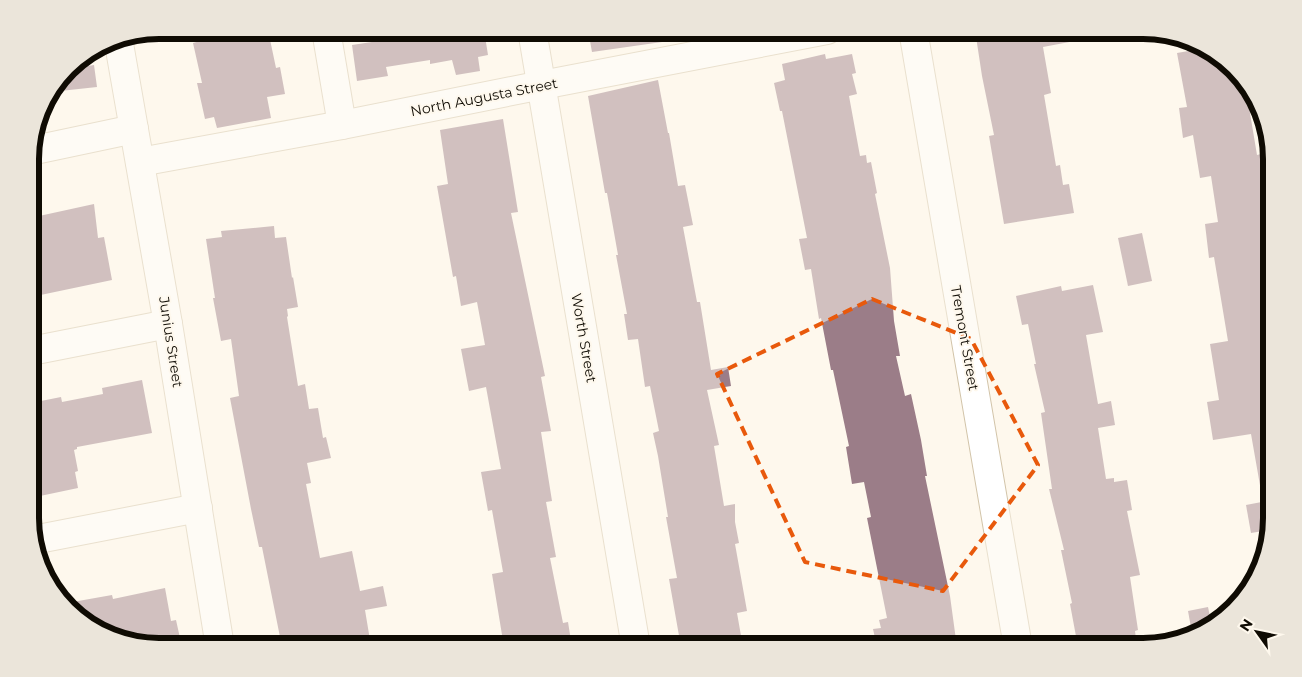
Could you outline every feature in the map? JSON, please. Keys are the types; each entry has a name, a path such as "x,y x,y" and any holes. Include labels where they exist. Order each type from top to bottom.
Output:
{"street":[{"path":"328,39 342,125"},
{"name":"Worth Street","path":"534,39 634,638"},
{"name":"North Augusta Street","path":"140,162 342,125 780,39"},
{"name":"Tremont Street","path":"915,39 1016,638"},
{"name":"Junius Street","path":"119,46 168,324 219,638"},
{"path":"39,149 134,128"},
{"path":"39,349 168,324"},
{"path":"41,539 198,508"}],"highlighted area":[{"path":"872,299 971,339 1038,465 943,591 805,562 717,374"}],"building":[{"path":"200,39 270,39 276,68 280,67 285,94 267,97 271,118 217,128 214,117 205,119 197,83 202,83 193,43 200,41"},
{"path":"392,39 485,39 488,55 478,57 480,71 456,75 452,60 430,64 430,60 386,67 388,76 357,81 352,45"},
{"path":"590,39 662,39 662,42 592,52"},
{"path":"976,39 1080,39 1043,47 1051,93 1044,95 1056,166 1060,165 1063,185 1069,184 1074,213 1004,224 989,136 994,135"},
{"path":"1194,50 1210,59 1243,92 1248,101 1257,155 1261,154 1263,195 1263,491 1261,491 1251,434 1213,440 1207,402 1219,400 1210,344 1228,341 1214,257 1209,258 1205,224 1218,222 1211,176 1200,178 1193,135 1183,138 1179,108 1187,107 1177,53"},
{"path":"825,54 826,59 852,54 856,73 852,74 857,94 849,96 860,156 866,155 867,163 871,162 877,193 875,194 890,268 894,321 900,356 896,356 905,396 911,394 921,440 927,476 925,476 950,596 956,638 875,638 873,629 881,628 879,620 887,618 867,518 871,517 864,482 852,484 846,447 849,446 821,318 819,319 811,269 805,270 799,239 807,238 782,111 780,111 774,83 785,80 782,64"},
{"path":"87,63 88,66 94,65 97,87 60,91 74,74"},
{"path":"658,80 678,186 685,185 693,225 683,227 697,302 700,302 711,370 728,367 731,386 707,390 719,445 714,446 724,506 735,504 735,522 739,543 735,544 747,611 737,613 741,638 679,638 669,579 677,578 653,433 659,431 650,386 645,387 638,339 628,340 624,314 627,314 616,255 618,255 588,96"},
{"path":"503,119 518,212 511,213 545,376 541,377 551,431 541,432 552,501 546,502 556,557 550,558 563,623 568,622 571,638 503,638 492,574 503,572 492,510 488,511 481,472 501,469 486,387 469,391 461,349 485,345 477,302 461,306 456,276 453,277 437,186 448,184 440,130"},
{"path":"94,204 98,238 104,237 112,280 39,295 39,216"},
{"path":"274,226 275,238 286,237 298,307 287,309 287,317 298,386 305,384 309,409 318,408 323,438 326,437 331,458 307,463 311,483 306,484 320,558 352,551 360,591 383,586 387,606 365,610 370,638 280,638 262,547 259,547 251,509 230,398 239,396 231,339 221,341 213,298 215,298 206,239 222,237 221,231"},
{"path":"1142,233 1152,281 1128,286 1118,238"},
{"path":"1093,285 1103,332 1086,335 1098,404 1111,401 1115,425 1098,428 1106,479 1114,478 1114,482 1127,480 1132,510 1127,511 1140,575 1130,577 1138,630 1135,631 1136,638 1076,638 1070,604 1072,603 1061,550 1064,550 1049,489 1052,489 1041,413 1045,412 1034,364 1036,364 1028,324 1022,325 1016,296 1061,286 1062,291"},
{"path":"142,380 152,433 77,447 74,450 78,471 75,472 78,488 40,496 39,401 61,397 62,402 103,394 102,388"},
{"path":"1263,502 1262,531 1251,533 1246,505"},
{"path":"165,588 171,621 176,620 180,638 143,637 120,632 92,618 74,602 112,595 113,599"},
{"path":"1208,607 1210,618 1191,628 1188,611"}]}
